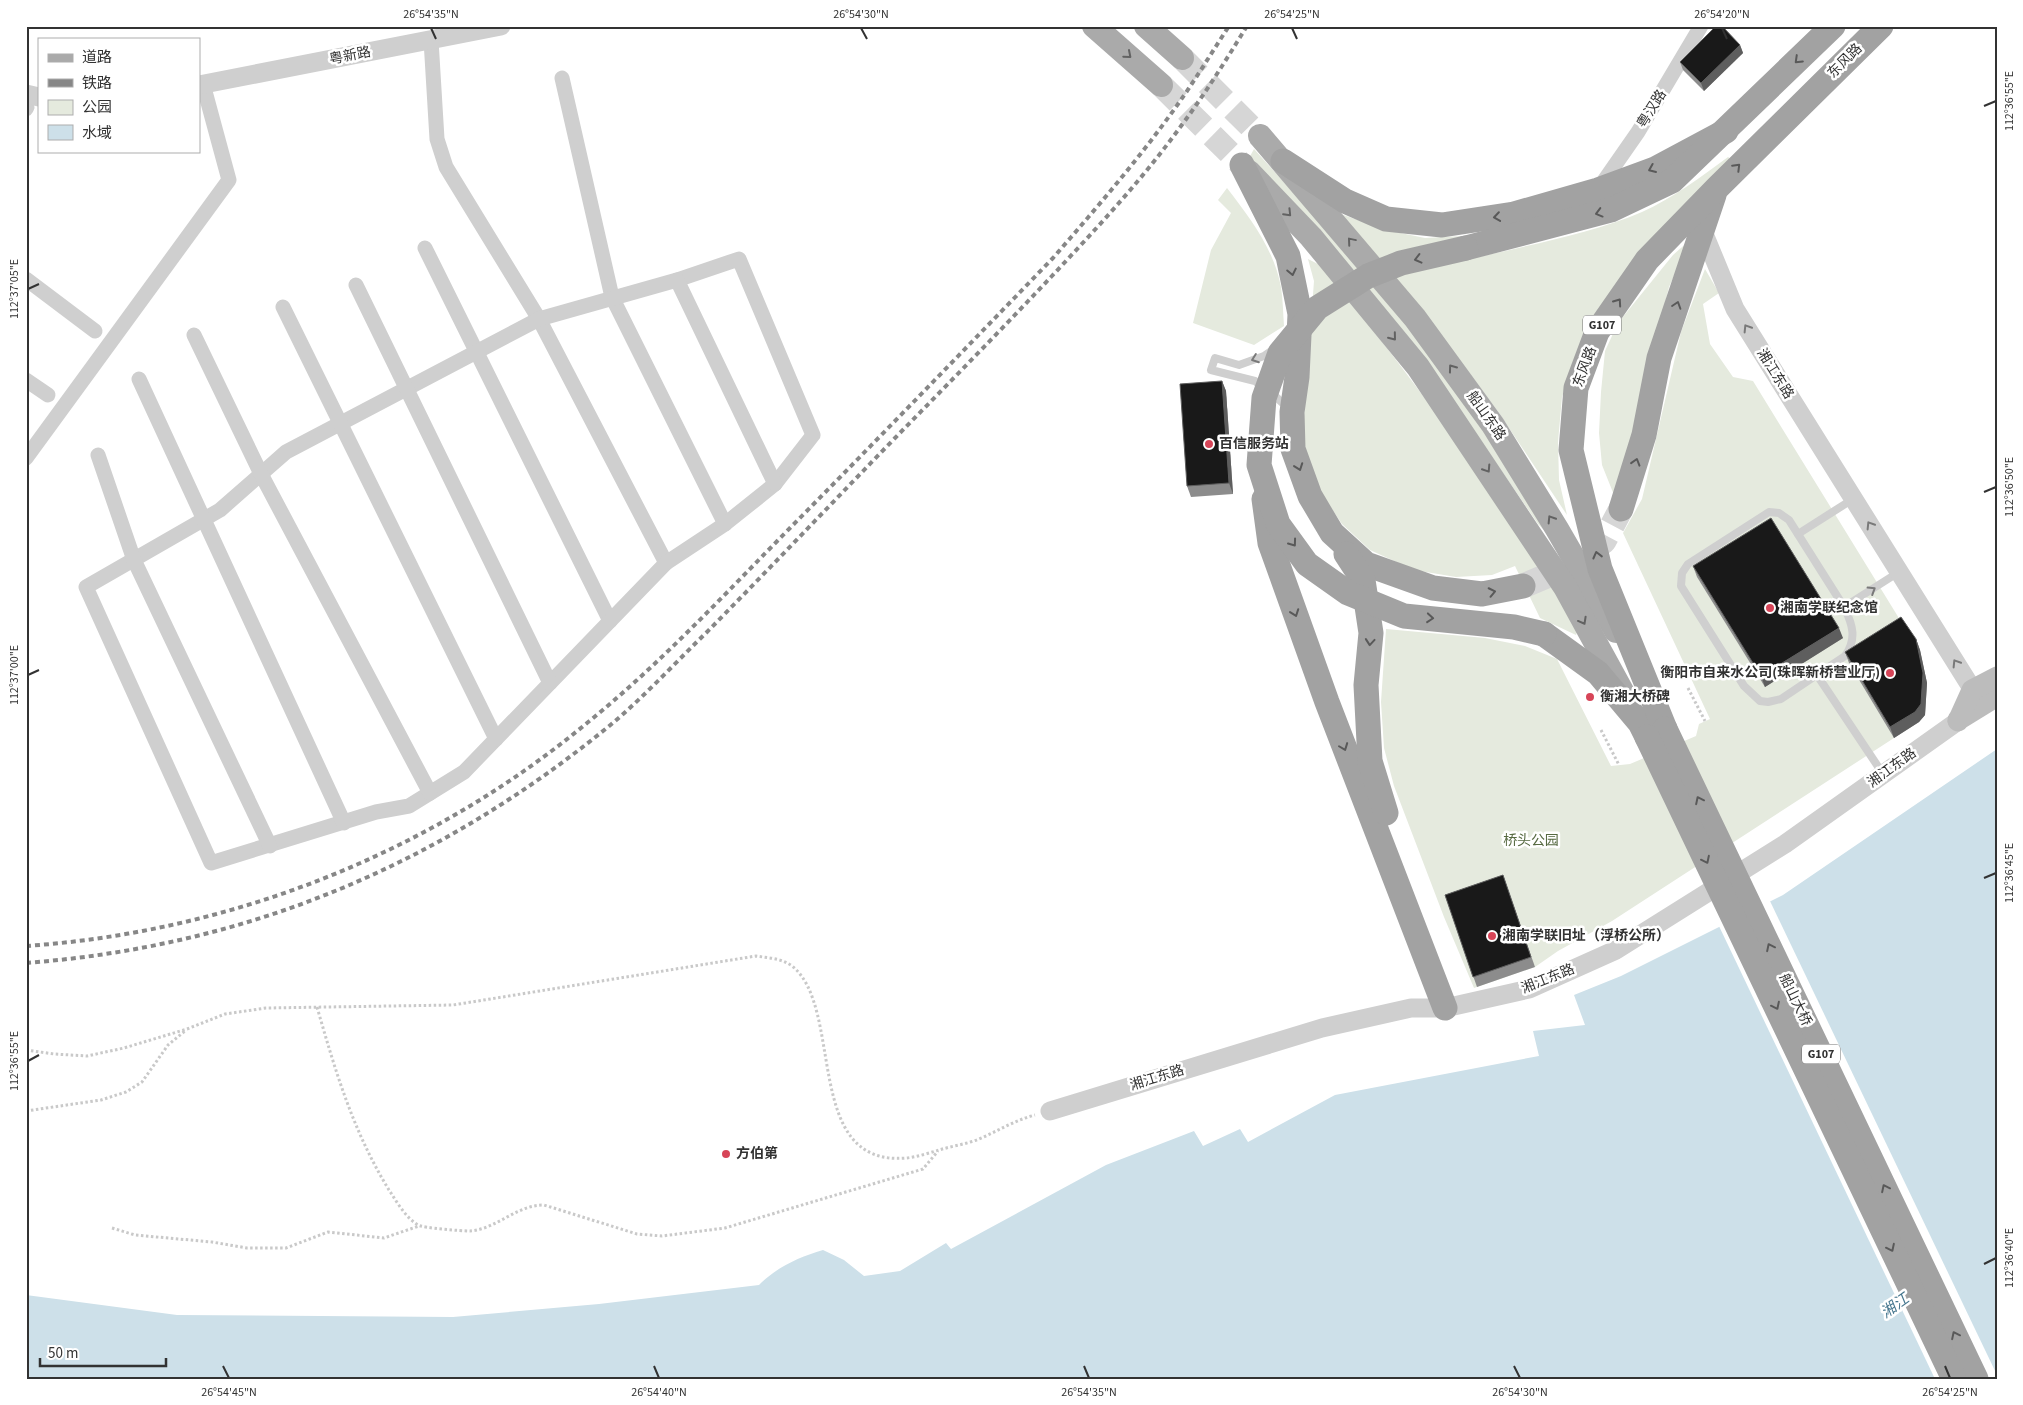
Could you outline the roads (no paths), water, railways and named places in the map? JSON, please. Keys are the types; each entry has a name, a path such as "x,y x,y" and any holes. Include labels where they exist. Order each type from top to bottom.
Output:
{"highway":[{"path":"1445,1008 1327,702 1270,543 1259,465 1264,398 1280,353 1317,308 1368,276 1401,264 1611,210 1672,181 1833,26"},
{"name":"东风路","path":"1653,726 1600,569 1570,450 1576,388 1597,332 1647,260 1716,188 1880,26"},
{"path":"1283,161 1345,201 1386,219 1442,224 1514,214 1598,190 1655,169 1726,131"},
{"path":"1242,165 1288,256 1300,314 1297,377 1292,412 1293,450 1310,496 1363,580 1371,633 1366,685 1370,761 1406,874 1427,960"},
{"path":"1621,509 1644,434 1659,358 1716,188"},
{"path":"1259,465 1278,524 1307,564 1348,593 1404,616 1514,627 1544,634 1598,673 1653,726"},
{"path":"1332,533 1366,564 1433,588 1482,594 1523,586"},
{"name":"船山大桥","path":"1653,726 1954,1379"},
{"name":"船山大桥","path":"1653,726 1976,1379"}],"main road":[{"path":"1094,26 1161,85"},
{"path":"1146,26 1182,58"},
{"name":"船山东路","path":"1260,136 1415,318 1493,425 1608,616 1653,726"},
{"name":"船山东路","path":"1242,165 1311,237 1418,367 1564,587 1653,726"},
{"name":"湘江东路","path":"1958,721 1983,697 1997,677"}],"street":[{"name":"粤新路","path":"200,81 446,26"},
{"name":"粤新路","path":"200,81 501,26"},
{"name":"粤汉路","path":"1598,190 1638,132 1701,26"},
{"path":"431,40 437,140 446,167 539,319 666,563"},
{"path":"562,78 613,298 725,524"},
{"path":"26,458 229,180 200,81"},
{"name":"湘江东路","path":"1702,229 1735,309 1899,572 1983,697"},
{"path":"425,248 610,621"},
{"path":"739,259 813,435 774,484 725,524 666,563 464,772 409,806 376,812 344,824 211,863 86,587 220,510 286,452 539,319 678,280 739,259"},
{"path":"26,280 95,331"},
{"path":"678,280 774,484"},
{"path":"356,285 550,683"},
{"path":"283,307 496,739"},
{"path":"194,335 262,474 430,793"},
{"path":"139,379 344,824"},
{"path":"26,380 48,395"},
{"path":"98,456 134,560 270,846"},
{"name":"湘江东路","path":"1050,1111 1322,1028 1412,1008 1445,1008 1529,989 1616,950 1785,844 1958,721"}],"lane":[{"path":"1292,412 1255,381 1211,370 1215,358 1239,365 1264,356 1286,340 1300,314"},
{"path":"1798,534 1854,499"},
{"path":"1769,512 1779,513 1789,520 1844,607 1851,621 1852,646 1845,656 1782,699 1768,702 1760,701 1744,686 1681,586 1682,574 1688,564 1769,512"},
{"path":"1844,607 1899,572"},
{"path":"1817,675 1883,774"}],"water":[{"name":"湘江","path":"1997,749 1997,1379 26,1379 26,1295 177,1315 453,1317 599,1304 759,1285 789,1263 823,1250 844,1260 864,1276 900,1271 946,1243 951,1249 1106,1165 1194,1131 1203,1146 1240,1129 1248,1142 1335,1095 1539,1056 1533,1031 1585,1025 1574,995 1621,976 1783,895"}],"tunnel":[{"path":"1182,58 1260,136"},
{"path":"1161,85 1242,165"},
{"path":"1523,586 1568,567 1604,541 1621,509"}],"railway":[{"path":"26,946 102,938 178,924 251,904 324,878 394,847 461,811 526,770 614,700 691,628 1053,258 1154,137 1185,94 1229,26"},
{"path":"26,963 107,954 186,938 262,918 336,891 407,858 476,820 543,776 608,727 646,693 730,609 1102,222 1151,166 1181,126 1247,26"}],"place":[{"name":"百信服务站","path":"1209,444"},
{"name":"湘南学联纪念馆","path":"1770,608"},
{"name":"衡阳市自来水公司(珠晖新桥营业厅)","path":"1890,673"},
{"name":"衡湘大桥碑","path":"1590,697"},
{"name":"湘南学联旧址（浮桥公所）","path":"1492,936"},
{"name":"方伯第","path":"726,1154"}],"park label":[{"name":"桥头公园","path":"1531,841"}]}
